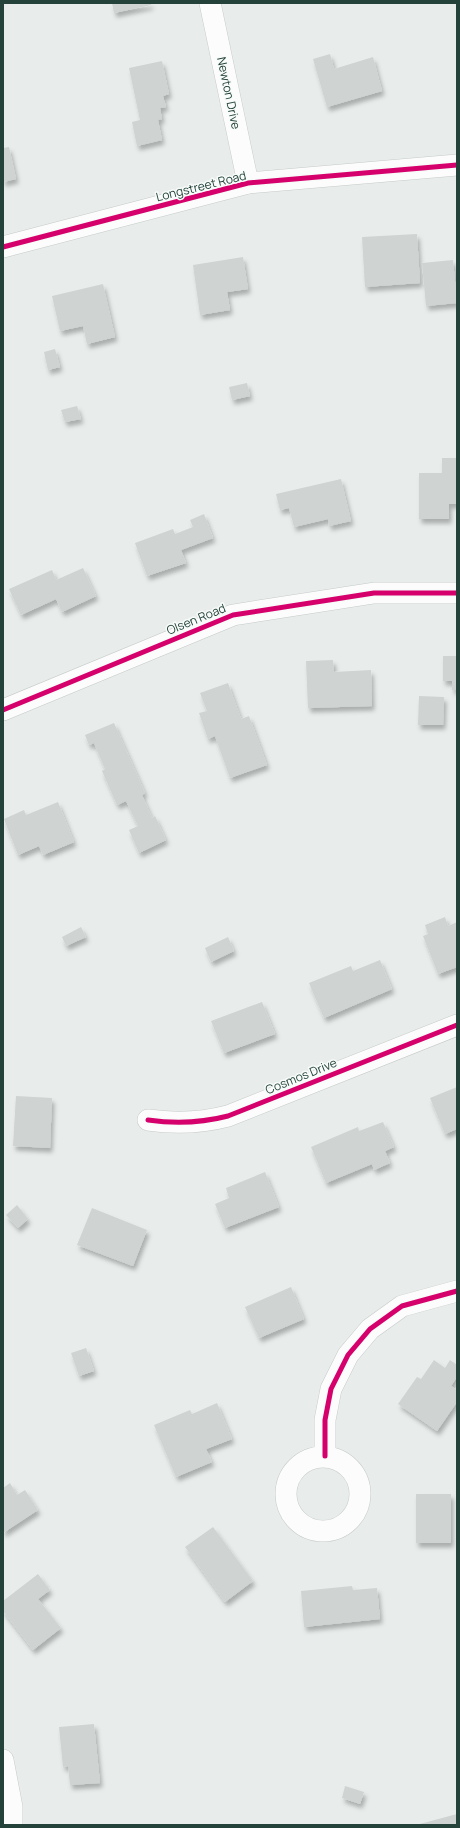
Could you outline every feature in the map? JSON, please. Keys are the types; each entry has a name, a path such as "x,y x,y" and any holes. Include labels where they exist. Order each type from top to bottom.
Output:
{"street":[{"name":"Newton Drive","path":"210,3 248,183"},
{"name":"Longstreet Road","path":"3,247 248,183 457,165"},
{"name":"Olsen Road","path":"3,710 233,615 374,593 457,593"},
{"name":"Cosmos Drive","path":"148,1120 188,1123 208,1121 228,1116 457,1024"},
{"path":"325,1456 325,1420 331,1389 348,1355 370,1329 402,1306 457,1291"},
{"path":"3,1760 12,1807 12,1825"}],"building":[{"path":"112,3 151,3 151,5 114,13"},
{"path":"330,54 334,69 373,57 382,91 327,107 313,59"},
{"path":"162,61 169,94 163,96 166,107 160,108 162,119 158,120 162,140 137,146 132,122 140,120 129,68"},
{"path":"9,147 16,179 3,182 3,148"},
{"path":"417,234 420,283 365,287 362,237"},
{"path":"243,257 248,289 227,292 230,310 200,315 193,265"},
{"path":"453,260 457,303 426,306 422,263"},
{"path":"103,284 115,337 87,344 83,326 60,331 52,296"},
{"path":"55,349 60,367 48,370 44,352"},
{"path":"247,383 250,396 232,400 229,387"},
{"path":"77,406 81,419 65,422 61,410"},
{"path":"442,458 457,458 457,504 449,504 449,519 419,519 419,473 442,473"},
{"path":"341,479 351,521 329,526 328,519 294,527 289,508 280,510 276,494"},
{"path":"204,514 213,538 181,550 186,563 147,576 135,543 173,529 175,534 193,527 190,520"},
{"path":"83,568 96,596 62,612 56,599 21,615 9,589 52,570 56,580"},
{"path":"443,656 457,656 457,690 452,690 452,681 443,681"},
{"path":"333,660 334,672 371,670 372,706 308,708 306,661"},
{"path":"228,683 241,719 249,716 267,765 230,778 215,736 208,739 199,713 207,711 200,693"},
{"path":"419,696 444,697 443,725 418,725"},
{"path":"114,723 145,793 142,795 152,818 155,816 166,840 139,853 129,830 138,826 126,801 117,805 102,771 105,769 94,743 89,745 85,735"},
{"path":"58,802 74,842 43,855 39,846 18,855 4,819 24,810 26,815"},
{"path":"445,917 448,926 457,922 457,967 438,974 423,936 428,934 425,925"},
{"path":"81,927 86,937 66,946 62,937"},
{"path":"228,937 234,951 211,962 205,948"},
{"path":"380,960 392,989 324,1018 309,983 351,966 353,971"},
{"path":"262,1002 275,1034 224,1053 211,1021"},
{"path":"457,1087 457,1129 445,1134 430,1098"},
{"path":"16,1096 52,1098 50,1148 13,1146"},
{"path":"383,1122 394,1147 385,1151 390,1163 374,1170 372,1164 326,1183 311,1147 358,1127 359,1131"},
{"path":"265,1172 279,1207 225,1228 215,1204 229,1198 226,1188"},
{"path":"17,1205 28,1219 18,1228 6,1215"},
{"path":"92,1208 147,1230 133,1266 77,1245"},
{"path":"291,1287 304,1319 259,1338 245,1307"},
{"path":"86,1348 94,1371 79,1376 71,1353"},
{"path":"434,1360 445,1368 450,1360 457,1365 457,1377 451,1386 457,1390 457,1402 437,1431 398,1404 417,1377 421,1379"},
{"path":"217,1403 232,1439 206,1449 212,1462 176,1477 154,1425 190,1410 192,1414"},
{"path":"10,1483 17,1495 25,1490 38,1510 3,1533 3,1488"},
{"path":"416,1494 451,1494 451,1543 416,1543"},
{"path":"213,1527 253,1581 225,1602 185,1547"},
{"path":"38,1574 50,1590 38,1599 61,1628 33,1650 3,1611 3,1601"},
{"path":"352,1586 353,1590 377,1588 380,1619 304,1627 301,1591"},
{"path":"94,1724 100,1783 70,1785 68,1766 63,1767 59,1727"},
{"path":"345,1786 364,1792 360,1804 342,1798"},
{"path":"457,1814 457,1825 416,1825"}],"cycle path":[{"path":"3,247 248,183 457,165"},
{"path":"3,710 233,615 374,593 457,593"},
{"path":"148,1120 188,1122 228,1116 457,1025"},
{"path":"325,1456 325,1420 331,1389 348,1355 370,1329 402,1306 457,1291"}]}
